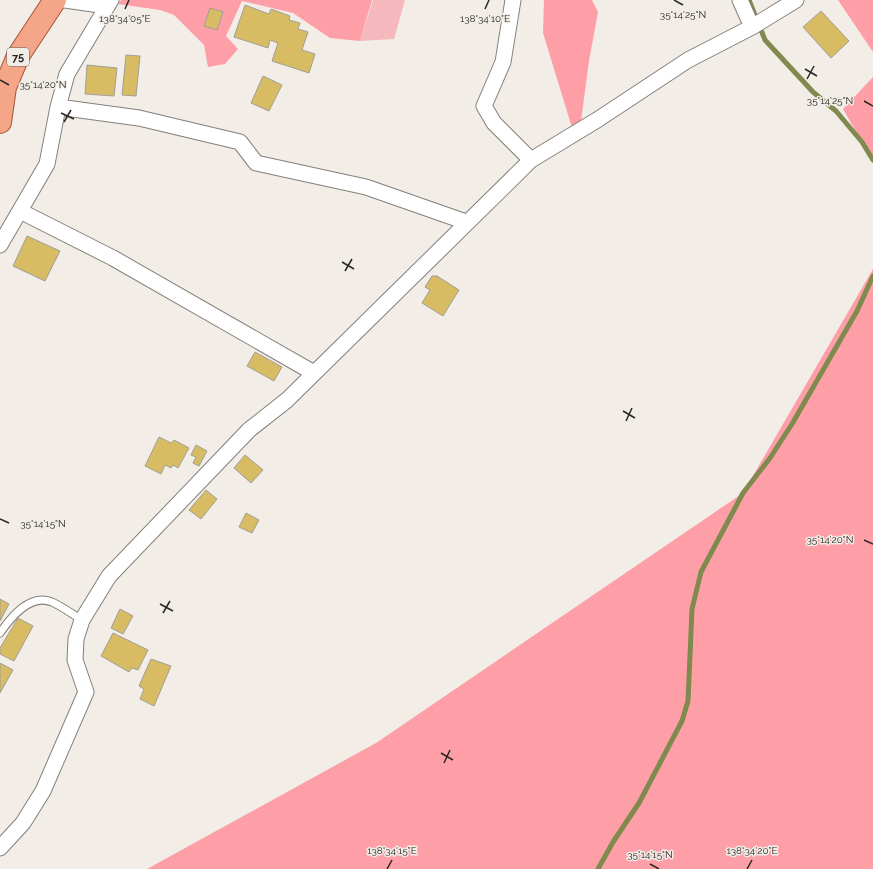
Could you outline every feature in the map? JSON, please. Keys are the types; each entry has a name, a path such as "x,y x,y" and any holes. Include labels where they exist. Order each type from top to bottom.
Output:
{"main road":[{"name":"75","path":"0,122 5,87 18,56 55,0"}],"street":[{"path":"0,245 47,164 58,107 67,74 109,3 66,0"},
{"path":"513,0 503,62 484,106 494,123 531,160"},
{"path":"740,0 752,27"},
{"path":"0,848 23,823 43,791 86,692 75,660 76,640 82,620 108,576 249,430 287,400 466,222 531,160 597,120 688,60 752,27 796,0"},
{"path":"58,107 139,118 240,142 256,163 366,187 466,222"},
{"path":"20,211 113,258 314,374"}],"lane":[{"path":"0,633 14,613 36,600 51,602 82,620"}],"shaded area":[{"path":"121,0 372,0 360,41 330,38 293,13 242,1 226,36 238,49 225,64 208,67 204,45 174,15 160,10 118,4"},
{"path":"373,0 405,0 394,39 360,41"},
{"path":"544,0 592,0 598,12 589,61 581,121 573,131 543,33"},
{"path":"838,0 873,0 873,52"},
{"path":"873,77 873,161 843,109"},
{"path":"873,269 873,869 147,869 376,743 743,493"}],"building":[{"path":"245,5 269,14 271,9 290,16 289,20 300,23 298,29 308,32 302,50 315,54 309,73 272,61 278,43 270,40 268,48 234,37"},
{"path":"210,8 223,12 217,30 204,26"},
{"path":"821,11 849,41 831,58 803,27"},
{"path":"126,55 140,56 136,96 122,95"},
{"path":"87,65 117,68 114,96 85,94"},
{"path":"263,76 282,85 269,111 251,103"},
{"path":"27,236 60,251 45,281 13,266"},
{"path":"432,276 437,276 459,290 443,316 422,303 430,290 425,287"},
{"path":"255,352 282,367 274,381 247,366"},
{"path":"159,437 171,443 174,440 189,448 178,468 173,465 171,468 165,465 161,474 145,466"},
{"path":"196,445 207,451 199,466 193,463 196,457 191,455"},
{"path":"245,455 263,470 251,483 234,468"},
{"path":"206,490 217,499 201,519 189,510"},
{"path":"246,513 259,520 252,533 239,527"},
{"path":"0,599 9,604 0,621"},
{"path":"120,609 133,616 123,634 111,628"},
{"path":"18,618 33,626 14,661 0,654 0,648"},
{"path":"113,633 148,650 138,670 132,668 129,672 101,656"},
{"path":"151,659 171,666 154,706 140,699 144,689 139,686"},
{"path":"0,663 13,670 0,693"}],"waterway":[{"path":"749,0 765,40 813,92 836,111 862,142 873,160"},
{"path":"598,869 613,842 639,803 682,721 688,701 692,609 701,572 743,493 770,458 792,424 857,311 873,276"}]}
